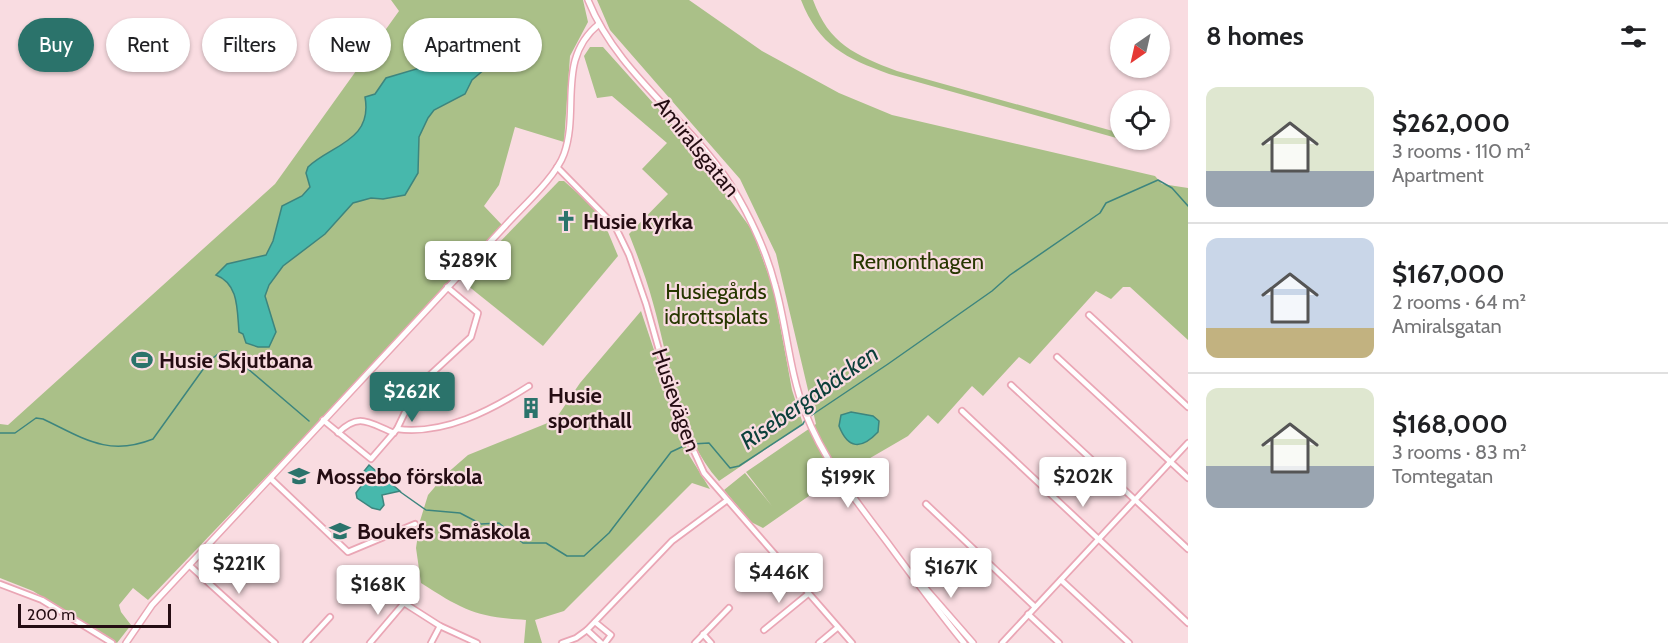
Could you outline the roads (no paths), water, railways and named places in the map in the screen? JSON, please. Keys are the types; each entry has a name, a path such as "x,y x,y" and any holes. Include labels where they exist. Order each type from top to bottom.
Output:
{"street":[{"path":"126,643 145,613 557,167 566,146 576,53 586,35 599,24 588,0"},
{"name":"Amiralsgatan","path":"599,24 628,64 707,154 746,211 775,286 796,384 805,412 829,463 964,643"},
{"name":"Husievägen","path":"557,167 615,226 629,255 686,437 704,473 852,643"},
{"path":"322,420 371,459 395,431 422,382 471,337 478,313 447,287"},
{"path":"1089,315 1188,407"},
{"path":"1057,357 1188,478"},
{"path":"1011,385 1188,549"},
{"path":"338,433 350,422 359,420 395,431 414,431 463,421 529,386"},
{"path":"388,396 395,388 410,401"},
{"path":"962,411 1188,622"},
{"path":"1002,643 1188,443"},
{"path":"271,479 348,552 415,524"},
{"path":"562,643 576,638 587,630 672,541 726,501"},
{"path":"926,504 1035,607"},
{"path":"189,565 275,643"},
{"name":"Amiralsgatan","path":"909,572 973,643"},
{"path":"1061,580 1129,643"},
{"path":"0,584 42,600 112,643"},
{"path":"764,630 808,594"},
{"path":"370,643 404,603 440,626 477,643"},
{"path":"695,643 729,608"},
{"path":"1028,614 1059,643"},
{"path":"306,643 330,617"},
{"path":"587,630 603,643 611,635 595,622"},
{"path":"431,643 440,626"},
{"path":"819,643 837,628"},
{"path":"703,634 711,643"}],"water":[{"path":"406,72 481,72 472,80 465,94 434,110 428,118 419,137 418,173 405,195 383,199 371,198 353,203 325,234 283,266 269,285 265,296 276,332 269,347 258,347 246,343 243,334 239,332 233,291 224,279 216,275 227,264 266,255 273,241 282,206 302,196 310,187 306,173 308,167 357,133 366,112 365,97 375,94 386,78"},
{"path":"851,412 873,416 879,421 878,432 866,442 851,443 839,426 841,415"},
{"path":"369,465 400,491 382,495 384,505 380,510 372,508 357,498 356,493 362,485 361,475"}],"waterway":[{"name":"Risebergabäcken","path":"809,417 992,291 1010,275 1100,213 1106,203 1158,180 1172,188 1188,206"},
{"name":"Risebergabäcken","path":"0,433 15,433 36,418 96,443 109,446 137,444 153,439 209,361 222,351 227,351 309,421"},
{"name":"Risebergabäcken","path":"692,444 709,443 730,468 739,466 803,424 805,420"},
{"name":"Risebergabäcken","path":"399,491 426,510 460,513 481,524 499,523 523,543 546,543 567,556 584,556 609,533 671,452 688,444"}],"place":[{"name":"Husie kyrka","path":"566,221"},
{"name":"Husie Skjutbana","path":"142,360"},
{"name":"Husie sporthall","path":"531,408"},
{"name":"Mossebo förskola","path":"299,476"},
{"name":"Boukefs Småskola","path":"340,531"}],"park label":[{"name":"Remonthagen","path":"918,261"},
{"name":"Husiegårds idrottsplats","path":"716,304"}]}
